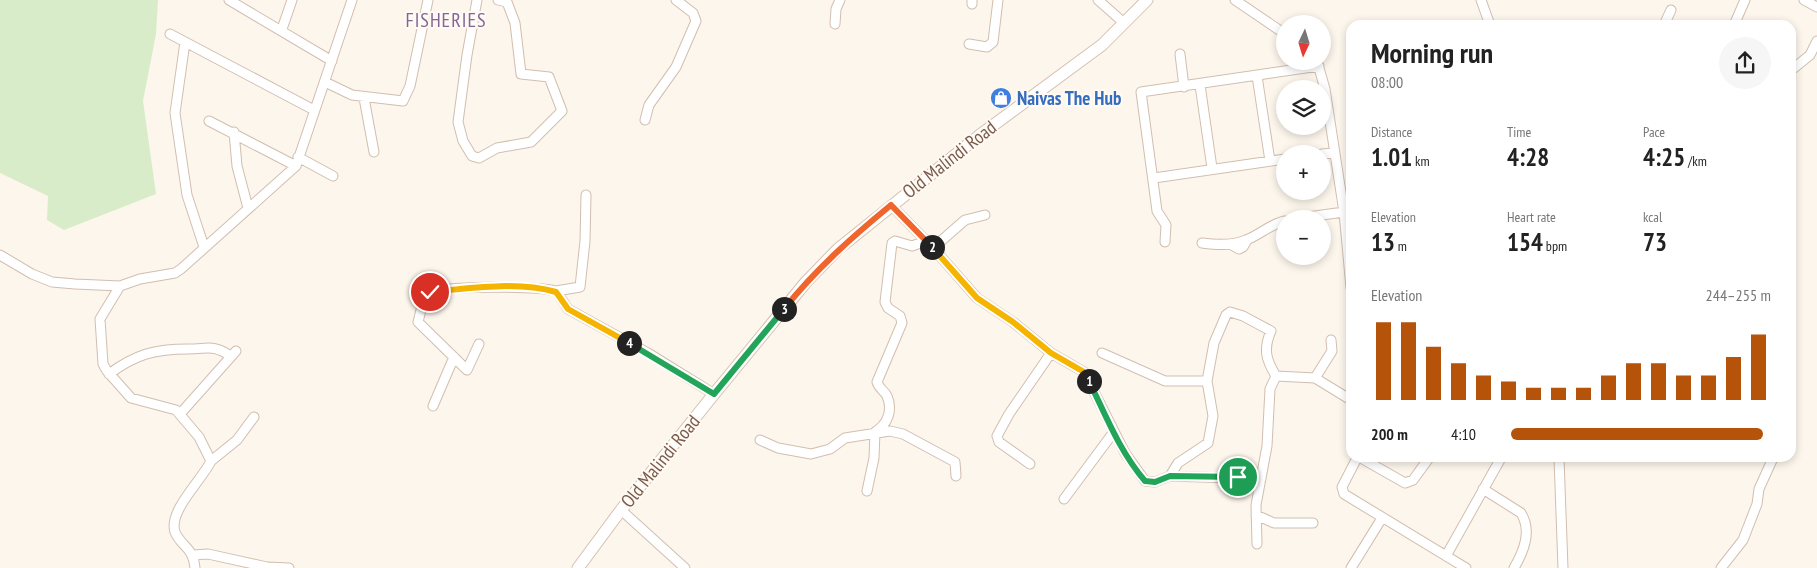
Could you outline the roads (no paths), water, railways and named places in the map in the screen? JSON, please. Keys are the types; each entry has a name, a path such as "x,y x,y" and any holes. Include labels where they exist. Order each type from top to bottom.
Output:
{"main road":[{"name":"Old Malindi Road","path":"578,568 621,510 714,394 806,282 838,249 980,135 1090,55 1147,0"}],"street":[{"path":"229,0 282,29 332,61"},
{"path":"282,29 292,0"},
{"path":"0,255 19,268 52,282 120,286 140,279 175,273 297,162 352,0"},
{"path":"325,82 352,96 400,103 405,99 410,86 428,0"},
{"path":"477,0 458,122 463,141 472,156 479,158 497,148 531,142 562,111 549,77 521,74 515,23 507,2 498,0"},
{"path":"645,120 649,105 676,67 696,20 693,13 676,0"},
{"path":"835,24 836,9 840,0"},
{"path":"969,44 987,47 993,42 998,0"},
{"path":"1098,0 1124,23"},
{"path":"1481,0 1488,20"},
{"path":"1736,20 1745,0"},
{"path":"1804,0 1817,7"},
{"path":"1242,2 1276,27"},
{"path":"1666,20 1671,10"},
{"path":"170,34 314,110"},
{"path":"1796,66 1810,55 1817,41"},
{"path":"185,42 175,113 187,195 204,248"},
{"path":"1180,54 1184,87"},
{"path":"1165,242 1166,225 1157,211 1141,88 1184,87 1285,70"},
{"path":"1319,70 1344,212 1346,234"},
{"path":"1257,76 1270,161"},
{"path":"1200,85 1212,168"},
{"path":"364,98 374,152"},
{"path":"209,121 297,162 333,176"},
{"path":"234,132 237,166 248,208"},
{"path":"1154,178 1212,168 1276,160"},
{"path":"479,344 467,370 418,322 425,294 475,288 520,287 556,292 580,287 585,241 586,195"},
{"path":"891,205 934,248 977,298 1013,322 1051,353 1084,372 1113,433 1130,462 1145,481 1155,482 1170,476 1261,479"},
{"path":"1331,214 1344,212"},
{"path":"934,248 965,220 985,214"},
{"path":"1202,243 1230,244 1246,240 1276,224"},
{"path":"867,491 874,458 876,432 883,426 890,415 887,396 877,382 902,323 900,316 888,308 885,302 892,243 895,241 912,246 926,242"},
{"path":"120,286 100,320 103,364 109,374 131,398 172,407 180,414 204,445 211,461"},
{"path":"556,292 568,309 648,353 714,394"},
{"path":"1170,476 1178,463 1208,443 1213,416 1207,381 1214,343 1229,312 1243,316 1271,331 1265,350 1269,365 1276,376"},
{"path":"1315,378 1332,351 1331,340"},
{"path":"109,374 132,359 164,349 212,346 234,353 180,414"},
{"path":"1030,464 999,442 997,436 1009,414 1051,353"},
{"path":"1102,353 1164,381 1207,381"},
{"path":"433,406 454,357"},
{"path":"1276,376 1315,378 1346,397"},
{"path":"1257,544 1256,515 1267,446 1270,389 1276,376"},
{"path":"195,568 193,555 176,533 175,518 179,508 211,461 236,440 254,417"},
{"path":"760,440 778,448 810,454 830,449 845,438 890,430 903,434 957,464 956,476"},
{"path":"1064,499 1113,433"},
{"path":"1355,462 1342,487 1342,492 1466,568"},
{"path":"1368,462 1405,483 1413,480 1426,462"},
{"path":"1446,556 1499,462"},
{"path":"1559,462 1563,568"},
{"path":"1721,568 1743,540 1757,504 1759,489 1771,462"},
{"path":"1483,490 1521,513 1525,519 1527,535 1520,558 1514,568"},
{"path":"621,510 685,568"},
{"path":"1256,515 1274,523 1313,523"},
{"path":"1351,568 1382,518"},
{"path":"193,555 208,554 268,567 289,568"}],"place":[{"name":"Naivas The Hub","path":"1001,98"}],"district":[{"name":"FISHERIES","path":"446,20"}]}
